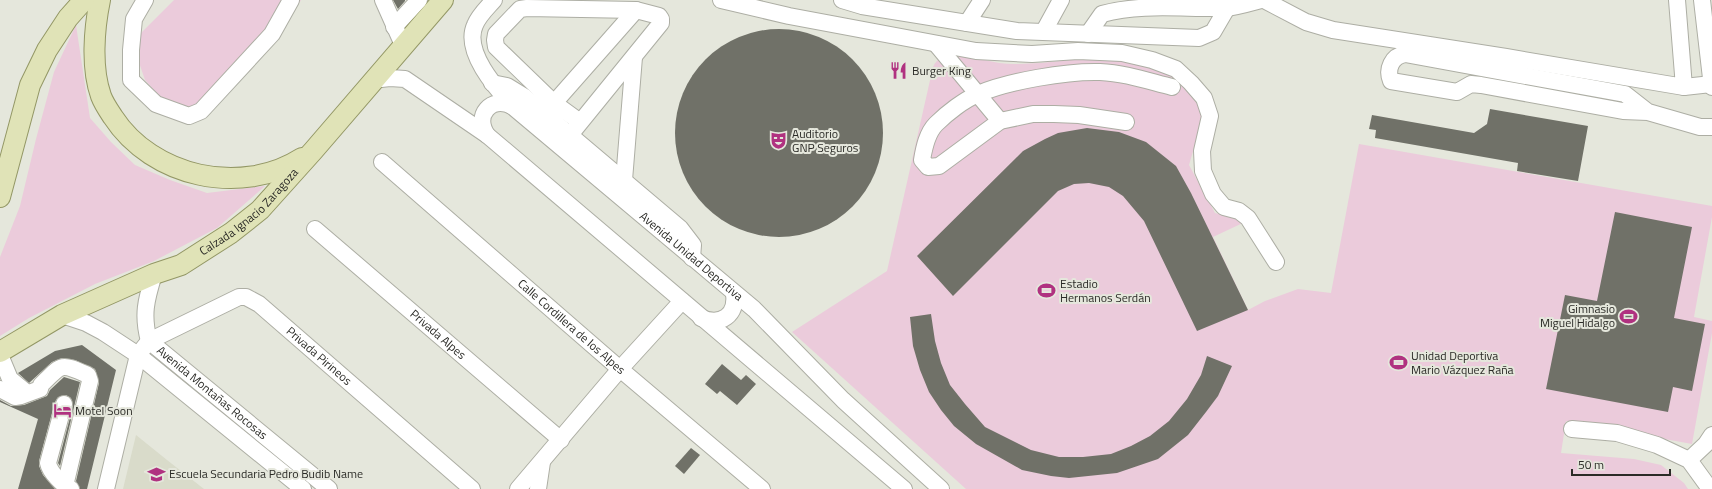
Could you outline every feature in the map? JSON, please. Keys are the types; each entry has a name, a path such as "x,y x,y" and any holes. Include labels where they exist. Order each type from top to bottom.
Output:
{"main road":[{"path":"0,197 30,86 47,50 68,18 84,0"},
{"path":"100,0 96,33 96,58 97,78 101,97 117,124 128,137 140,147 164,162 184,171 201,175 234,178 262,174 284,167 313,151"},
{"name":"Calzada Ignacio Zaragoza","path":"0,352 62,315 154,274 182,265 231,233 260,210 443,0"},
{"path":"427,18 454,0"}],"street":[{"path":"145,0 134,19 131,50 131,80 156,104 190,116 201,111 272,34 291,0"},
{"path":"383,0 403,45"},
{"path":"394,26 419,0"},
{"name":"Avenida Unidad Deportiva","path":"494,0 483,6 474,26 472,37 478,56 492,83 512,106 754,309 843,400 941,489"},
{"path":"721,0 789,16 936,44 999,53 1032,54 1078,51 1122,53 1152,60 1176,69 1192,83 1204,98 1210,116 1202,151 1203,171 1213,194 1224,207 1239,211 1248,218 1276,262"},
{"path":"842,0 862,6 896,6 967,23 1017,31 1199,38 1213,32 1227,8"},
{"path":"967,23 982,0"},
{"path":"1044,31 1061,0"},
{"path":"1088,34 1102,14 1118,10 1139,7 1227,8 1263,0 1306,22 1333,30 1684,87 1712,86 1702,3 1677,5 1684,87"},
{"path":"570,135 661,23 661,19 656,14 636,10 520,9 496,34 496,47 570,135 680,228 690,239 693,245 692,258"},
{"path":"549,109 636,10"},
{"path":"1680,42 1706,37"},
{"path":"936,44 1000,121"},
{"path":"1648,112 1625,94 1405,54 1397,55 1393,59 1388,76 1391,81 1457,92 1472,84 1623,110 1648,112 1700,127 1712,127"},
{"path":"624,180 634,56"},
{"path":"1126,122 1079,115 1033,114 1000,121 939,166 928,167 922,160 925,146 935,124 959,105 978,94 1022,81 1081,72 1101,72 1132,76 1172,87"},
{"path":"372,80 390,78 405,79 487,135 904,489"},
{"path":"492,83 508,86 524,97 580,122"},
{"path":"487,135 483,129 482,122 486,109 499,103 506,103 512,106"},
{"name":"Calle Cordillera de los Alpes","path":"382,162 620,369 762,489"},
{"name":"Privada Alpes","path":"315,229 561,440"},
{"name":"Avenida Montañas Rocosas","path":"154,274 145,308 144,324 149,341 329,489"},
{"path":"701,318 710,321 719,321 727,317 735,302 734,293"},
{"name":"Privada Pirineos","path":"149,341 239,297 253,300 472,489"},
{"path":"518,489 620,369 682,301"},
{"name":"Avenida Montañas Rocosas","path":"62,315 86,323 104,332 138,355 303,489"},
{"path":"106,489 138,355 149,341"},
{"path":"0,355 10,379 83,412"},
{"path":"0,389 15,397 34,391 61,366 66,366 88,375 90,382 68,487"},
{"path":"64,404 48,463 49,467 68,487"},
{"path":"1572,429 1617,433 1657,445 1690,460 1710,489"},
{"path":"1690,460 1706,444 1712,435"},
{"path":"538,489 542,462"}],"shaded area":[{"path":"174,0 301,0 269,50 192,112 162,99 145,80 132,42"},
{"path":"76,25 90,118 111,142 135,165 170,180 207,193 265,186 217,228 154,261 95,284 29,318 0,336 0,257 20,206 54,72"},
{"path":"955,53 1010,64 1090,59 1125,60 1162,70 1181,79 1191,91 1204,114 1189,165 1215,213 1247,221 1213,237 1248,310 1265,301 1298,289 1331,293 1359,144 1712,206 1712,217 1694,317 1712,321 1712,333 1692,444 1566,421 1561,453 1634,459 1661,465 1684,483 1688,489 966,489 792,332 887,271 933,67 939,59"},
{"name":"Escuela Secundaria Pedro Budib Name","path":"136,435 167,460 204,489 123,489"}],"building":[{"path":"393,0 405,0 405,1 398,9"},
{"name":"Auditorio GNP Seguros","path":"779,29 799,31 819,37 845,53 859,67 875,93 881,113 883,133 881,153 875,173 859,199 845,213 819,229 799,235 779,237 759,235 739,229 713,213 699,199 683,173 677,153 675,133 677,113 683,93 699,67 713,53 739,37 759,31"},
{"path":"1490,109 1588,126 1578,181 1517,171 1518,163 1375,138 1376,130 1369,129 1372,115 1474,133 1487,124"},
{"path":"1087,128 1119,132 1146,142 1176,166 1191,193 1248,310 1197,331 1144,221 1123,196 1109,187 1089,183 1074,184 1058,191 953,296 917,256 1023,151 1058,133"},
{"path":"1615,212 1692,227 1674,318 1705,324 1692,391 1673,387 1668,412 1546,389 1565,295 1597,301"},
{"path":"931,314 935,341 941,363 950,385 985,427 1031,450 1059,457 1083,457 1111,454 1131,446 1150,436 1169,421 1187,399 1201,375 1207,356 1232,366 1218,396 1188,435 1158,459 1117,473 1069,478 1051,476 1022,470 976,444 954,426 941,410 929,392 920,370 913,346 910,317"},
{"path":"82,345 116,370 87,489 80,489 76,481 99,383 95,369 75,360 62,358 52,362 29,383 18,373 55,351"},
{"path":"722,364 741,380 746,375 756,384 737,405 720,391 717,394 705,384"},
{"path":"64,377 80,382 60,466 58,463 73,406 71,398 66,395 58,397 55,402 39,461 39,466 43,475 55,489 18,489 38,419 0,402 0,400 11,406 24,405 47,396 50,390"},
{"path":"691,448 700,455 684,474 675,466"}],"place":[{"name":"Burger King","path":"899,71"},
{"name":"Auditorio GNP Seguros","path":"779,141"},
{"name":"Estadio Hermanos Serdán","path":"1047,291"},
{"name":"Gimnasio Miguel Hidalgo","path":"1628,316"},
{"name":"Unidad Deportiva Mario Vázquez Raña","path":"1398,363"},
{"name":"Motel Soon","path":"62,411"},
{"name":"Escuela Secundaria Pedro Budib Name","path":"156,474"}]}
